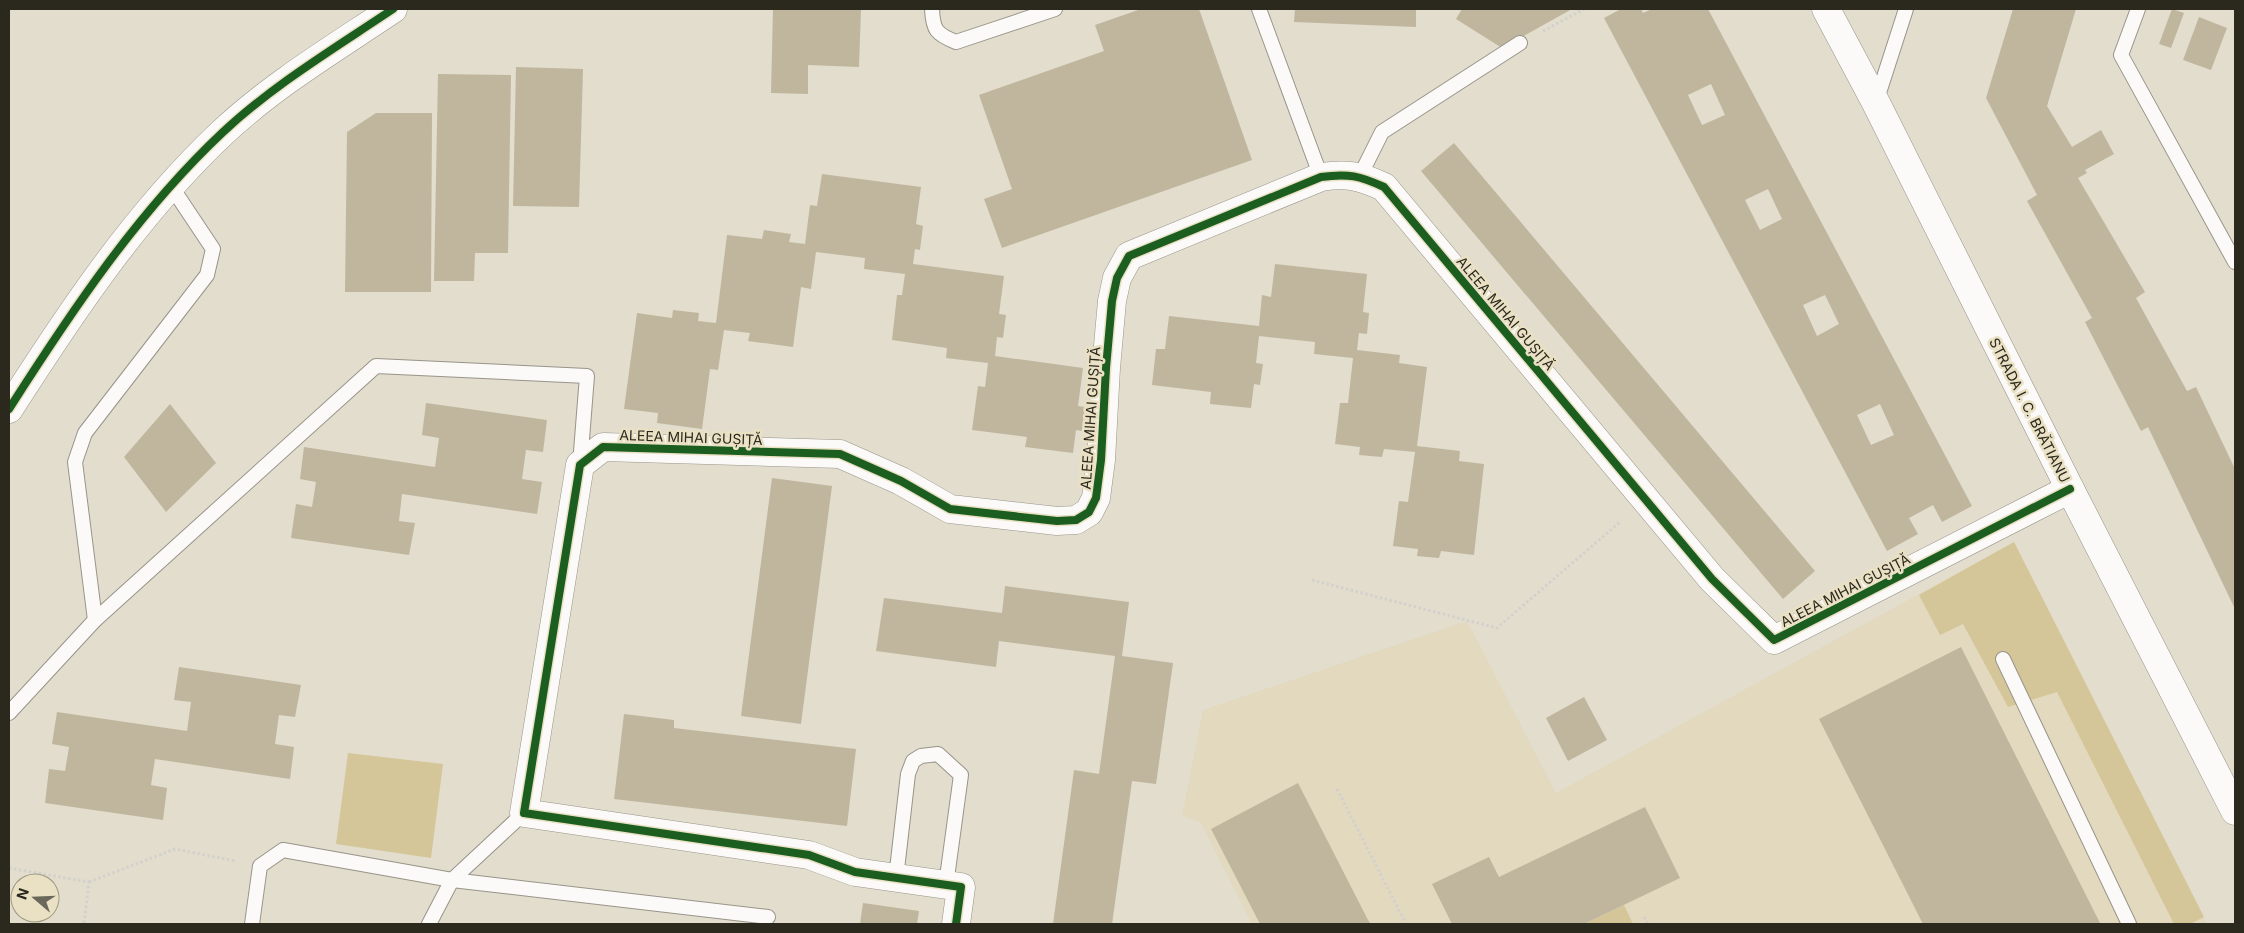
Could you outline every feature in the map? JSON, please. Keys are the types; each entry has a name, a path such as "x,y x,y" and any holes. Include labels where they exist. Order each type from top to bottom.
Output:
{"street":[{"path":"9,409 103,270 171,186 222,133 268,94 393,9"},
{"name":"STRADA I. C. BRĂTIANU","path":"1826,9 1876,103 2070,489 2235,811"},
{"name":"ALEEA MIHAI GUȘIȚĂ","path":"580,465 603,447 840,454 901,481 950,509 1057,521 1076,520 1089,512 1096,498 1101,460 1112,301 1116,278 1129,256 1321,177 1341,174 1360,176 1384,186 1712,579 1774,640 2070,489"},
{"path":"580,465 524,813 808,856 855,872 961,887 956,924"}],"lane":[{"path":"932,9 936,31 942,37 956,42 1054,9"},
{"path":"1259,9 1321,177"},
{"path":"1876,103 1906,9"},
{"path":"2138,9 2121,55 2235,262"},
{"path":"1360,176 1382,132 1520,44"},
{"path":"95,620 76,462 80,448 85,433 207,275 212,249 171,186"},
{"path":"9,713 95,620 376,366 587,376 580,465"},
{"path":"2003,659 2129,924"},
{"path":"896,878 908,774 913,760 921,756 938,754 961,775 946,885"},
{"path":"429,924 452,880 524,813"},
{"path":"252,924 260,866 283,850 452,880 768,917"}],"path":[{"path":"1520,44 1584,9"},
{"path":"1312,580 1497,628 1646,499"},
{"path":"1337,789 1406,924"},
{"path":"9,868 90,882 175,849 260,866"},
{"path":"84,924 90,882"},
{"path":"1644,917 1648,924"}],"shaded area":[{"path":"2014,542 2207,924 1252,924 1200,822 1182,816 1203,710 1467,621 1556,793"},
{"path":"2014,542 2204,917 2190,924 2174,924 2057,692 2008,707 1963,624 1940,635 1919,595"},
{"path":"348,753 443,764 431,858 336,844"},
{"path":"1624,905 1633,924 1584,924"}],"building":[{"path":"773,9 861,9 859,67 808,65 808,94 771,93"},
{"path":"1141,9 1199,9 1252,160 1002,248 984,199 1012,189 979,95 1104,51 1095,25"},
{"path":"1295,9 1416,9 1416,27 1294,22"},
{"path":"1462,9 1572,9 1502,48 1456,19"},
{"path":"1621,9 1641,9 1643,13 1652,9 1708,9 1972,506 1942,522 1933,505 1909,518 1918,534 1887,551 1604,18","holes":["1711,84 1725,115 1702,125 1688,95","1768,189 1782,219 1760,230 1745,200","1825,295 1839,324 1817,336 1803,305","1880,404 1894,435 1871,445 1857,415"]},
{"path":"2013,9 2076,9 2047,106 2072,147 2101,130 2114,154 2085,170 2087,173 2078,178 2145,292 2136,298 2187,391 2196,387 2235,469 2235,609 2148,427 2141,431 2085,322 2092,318 2027,201 2037,195 1986,98"},
{"path":"2172,9 2184,13 2171,48 2159,44"},
{"path":"2199,17 2227,28 2211,70 2183,60"},
{"path":"516,67 583,69 579,207 513,206"},
{"path":"438,74 511,75 508,253 475,253 474,281 434,281"},
{"path":"376,113 432,113 431,292 345,292 347,132"},
{"path":"1454,143 1815,571 1783,599 1421,171"},
{"path":"822,174 921,187 916,224 923,226 920,250 915,249 913,264 1004,276 999,314 1006,315 1003,338 997,337 995,356 1083,368 1078,406 1085,407 1082,431 1076,430 1073,453 1025,447 1027,437 972,430 978,386 985,387 988,363 946,358 947,348 892,340 897,295 902,295 905,274 864,269 865,258 816,252 811,289 801,287 793,347 748,341 750,333 724,330 718,370 710,369 702,429 657,423 658,413 624,409 637,313 672,318 673,310 699,313 698,321 716,323 727,235 762,239 764,230 791,234 789,242 805,244 810,205 817,206"},
{"path":"1275,264 1367,274 1363,312 1369,313 1367,334 1359,333 1357,350 1400,355 1399,363 1427,367 1417,446 1460,451 1459,461 1484,464 1474,555 1441,551 1439,558 1417,556 1418,549 1393,546 1399,501 1408,502 1415,452 1384,449 1382,457 1359,455 1360,447 1335,444 1340,403 1348,403 1353,358 1314,354 1315,342 1259,336 1256,363 1263,364 1260,385 1254,384 1251,408 1210,404 1211,392 1152,385 1156,349 1165,349 1169,316 1259,326 1262,295 1271,297"},
{"path":"426,403 547,420 543,452 526,450 522,479 542,482 537,514 402,494 399,521 415,523 409,555 291,538 296,504 312,507 316,482 300,479 304,447 435,467 439,438 422,435"},
{"path":"170,404 216,463 166,512 124,457"},
{"path":"772,478 832,486 801,724 741,716"},
{"path":"1005,586 1129,602 1122,656 1173,663 1156,784 1132,781 1112,924 1053,924 1074,770 1099,774 1115,656 999,641 996,667 876,651 884,598 1002,613"},
{"path":"1961,647 2100,923 2098,924 1923,924 1819,719"},
{"path":"179,667 301,685 295,717 279,715 275,744 294,747 290,779 155,759 151,785 167,788 163,820 45,803 49,769 65,771 69,747 52,744 57,712 187,731 191,702 174,700"},
{"path":"1584,697 1607,740 1568,761 1546,718"},
{"path":"624,714 674,720 674,728 856,749 847,826 614,799"},
{"path":"1298,783 1371,924 1260,924 1211,829"},
{"path":"1645,807 1680,878 1584,924 1452,924 1432,884 1489,857 1499,877"},
{"path":"863,903 919,911 917,924 860,924"}],"cycle path":[{"path":"9,409 81,300 134,230 191,164 222,133 262,99 393,9"},
{"path":"956,924 961,887 855,872 809,855 524,813 580,465 603,447 840,454 901,481 950,509 1057,521 1076,520 1089,512 1096,498 1101,460 1112,301 1117,278 1129,256 1321,177 1339,175 1361,178 1384,187 1712,579 1774,640 2070,489"}]}
